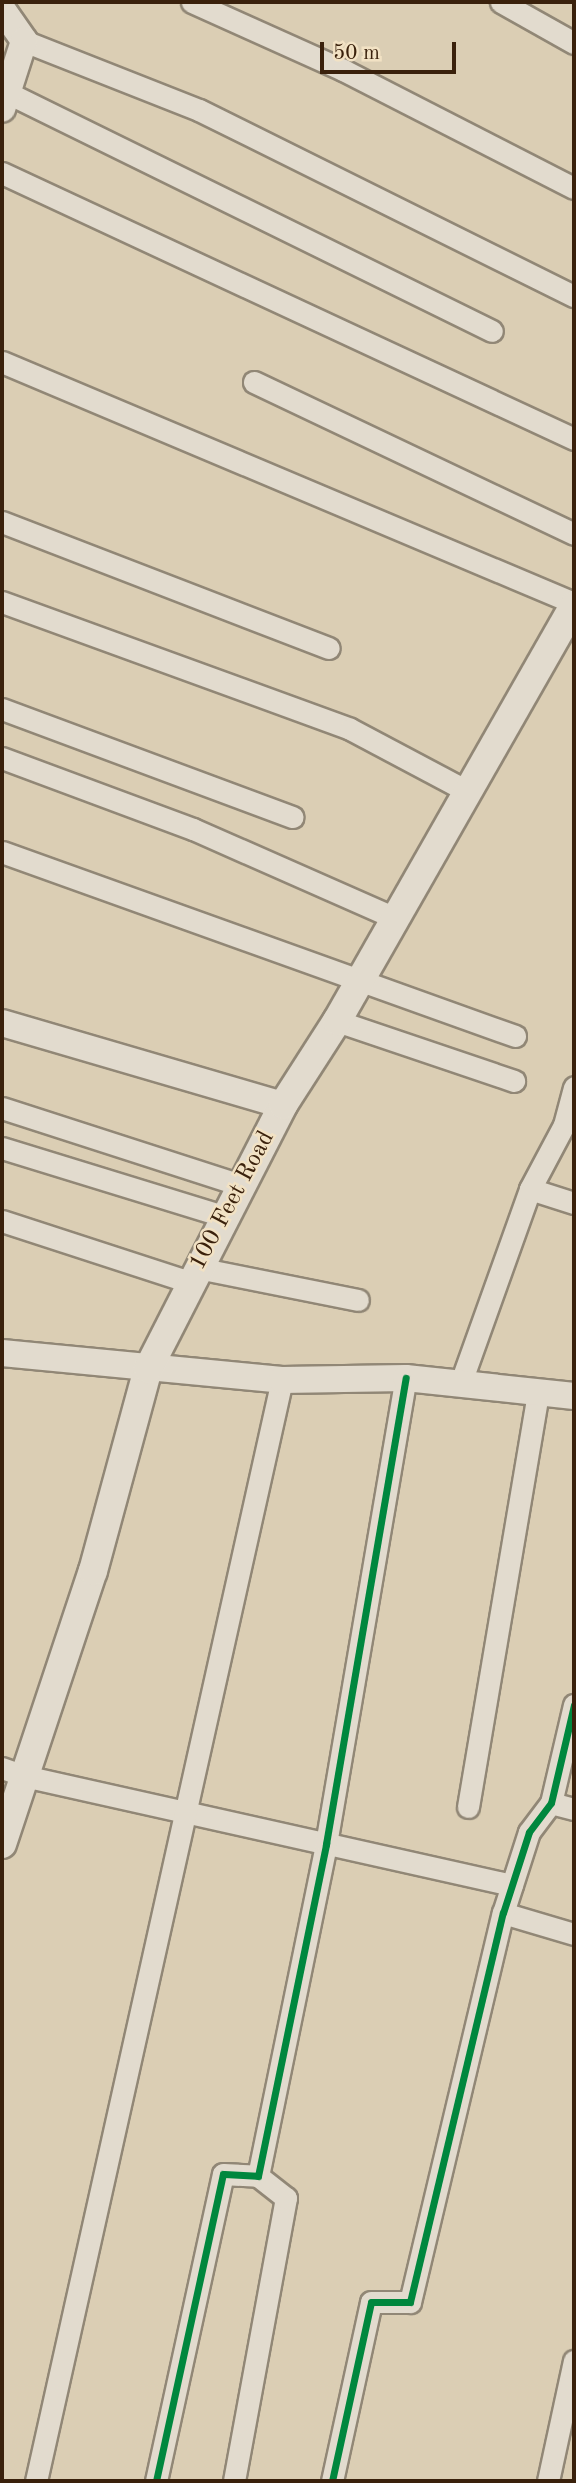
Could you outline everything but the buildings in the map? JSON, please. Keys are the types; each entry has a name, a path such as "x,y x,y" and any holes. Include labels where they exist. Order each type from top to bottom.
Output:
{"main road":[{"name":"100 Feet Road","path":"2,1844 13,1772 93,1571 148,1369 194,1275 244,1186 283,1105 337,1021 574,605"}],"street":[{"path":"192,2 343,70 574,188"},
{"path":"500,2 574,43"},
{"path":"2,9 24,41 199,110 574,296"},
{"path":"24,41 5,101 492,331"},
{"path":"2,173 574,439"},
{"path":"2,362 574,605"},
{"path":"254,382 574,534"},
{"path":"2,522 329,648"},
{"path":"2,601 350,729 467,791"},
{"path":"2,709 293,817"},
{"path":"2,758 193,829 395,918"},
{"path":"2,852 515,1035"},
{"path":"337,1021 514,1081"},
{"path":"2,1023 283,1105"},
{"path":"461,1382 530,1189 564,1125 573,1093"},
{"path":"2,1108 244,1186"},
{"path":"2,1148 226,1217"},
{"path":"530,1189 574,1203"},
{"path":"2,1221 194,1275 358,1300"},
{"path":"2,1353 282,1380 406,1378 574,1396"},
{"path":"258,2176 326,1844 406,1378"},
{"path":"36,2481 282,1380"},
{"path":"468,1807 538,1394"},
{"path":"332,2481 371,2302 410,2302 503,1913 529,1832 551,1804 574,1704"},
{"path":"13,1772 512,1885"},
{"path":"551,1804 574,1809"},
{"path":"503,1913 574,1934"},
{"path":"156,2481 223,2174 258,2176 286,2199 234,2481"},
{"path":"548,2481 574,2361"}],"cycle path":[{"path":"156,2481 223,2174 258,2176 326,1844 406,1378"},
{"path":"332,2481 371,2302 410,2302 503,1913 529,1832 551,1803 574,1705"}]}
